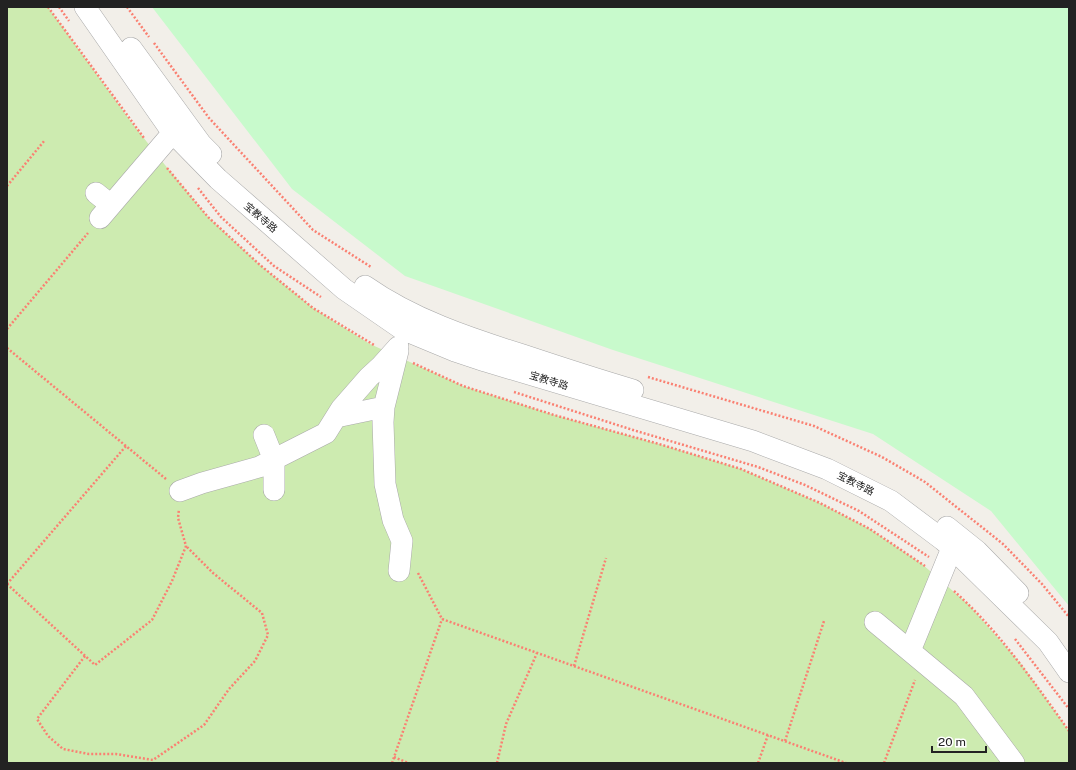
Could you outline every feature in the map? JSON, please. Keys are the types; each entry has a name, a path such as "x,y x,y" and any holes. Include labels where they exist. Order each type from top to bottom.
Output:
{"street":[{"name":"宝教寺路","path":"86,7 218,180 400,338 455,351 753,441 827,469 891,501 943,540 1048,642 1069,672"},
{"name":"宝教寺路","path":"101,7 178,126 201,144 240,183 308,244 384,300 473,339 732,423 824,455 899,492 924,509 977,551 1037,612 1069,650"},
{"path":"102,205 178,126"},
{"path":"400,338 384,408 385,484 393,520 402,540 407,569"},
{"path":"180,491 202,483 259,467 326,433 341,409 369,377 381,366 400,338"},
{"path":"336,417 384,408"},
{"path":"264,435 274,460 274,490"},
{"path":"916,656 952,548"},
{"path":"875,622 964,696 1014,763"}],"path":[{"path":"127,7 209,118 313,230 373,268"},
{"path":"7,186 45,140"},
{"path":"7,329 102,205"},
{"path":"7,348 180,491 178,518 186,546 213,573 262,613 268,635 255,661 230,689 204,725 153,760 116,754 89,754 63,749 48,736 37,719 86,656"},
{"path":"642,376 814,426 888,460 925,482 1003,544 1042,584 1069,617"},
{"path":"126,446 7,584 95,665 152,620 172,581 186,546"},
{"path":"574,666 606,558"},
{"path":"407,569 442,619 846,763"},
{"path":"392,763 442,619"},
{"path":"785,741 824,621"},
{"path":"497,763 506,724 537,653"},
{"path":"884,763 916,656"},
{"path":"758,763 768,735"},
{"path":"394,757 408,763"}],"green space":[{"path":"7,7 48,7 132,123 208,217 260,265 313,308 370,344 463,386 554,415 659,444 741,469 820,503 870,529 922,564 969,605 1022,665 1069,731 1069,763 7,763"},
{"path":"152,7 1069,7 1069,606 991,511 873,434 613,350 405,276 292,189"}]}
